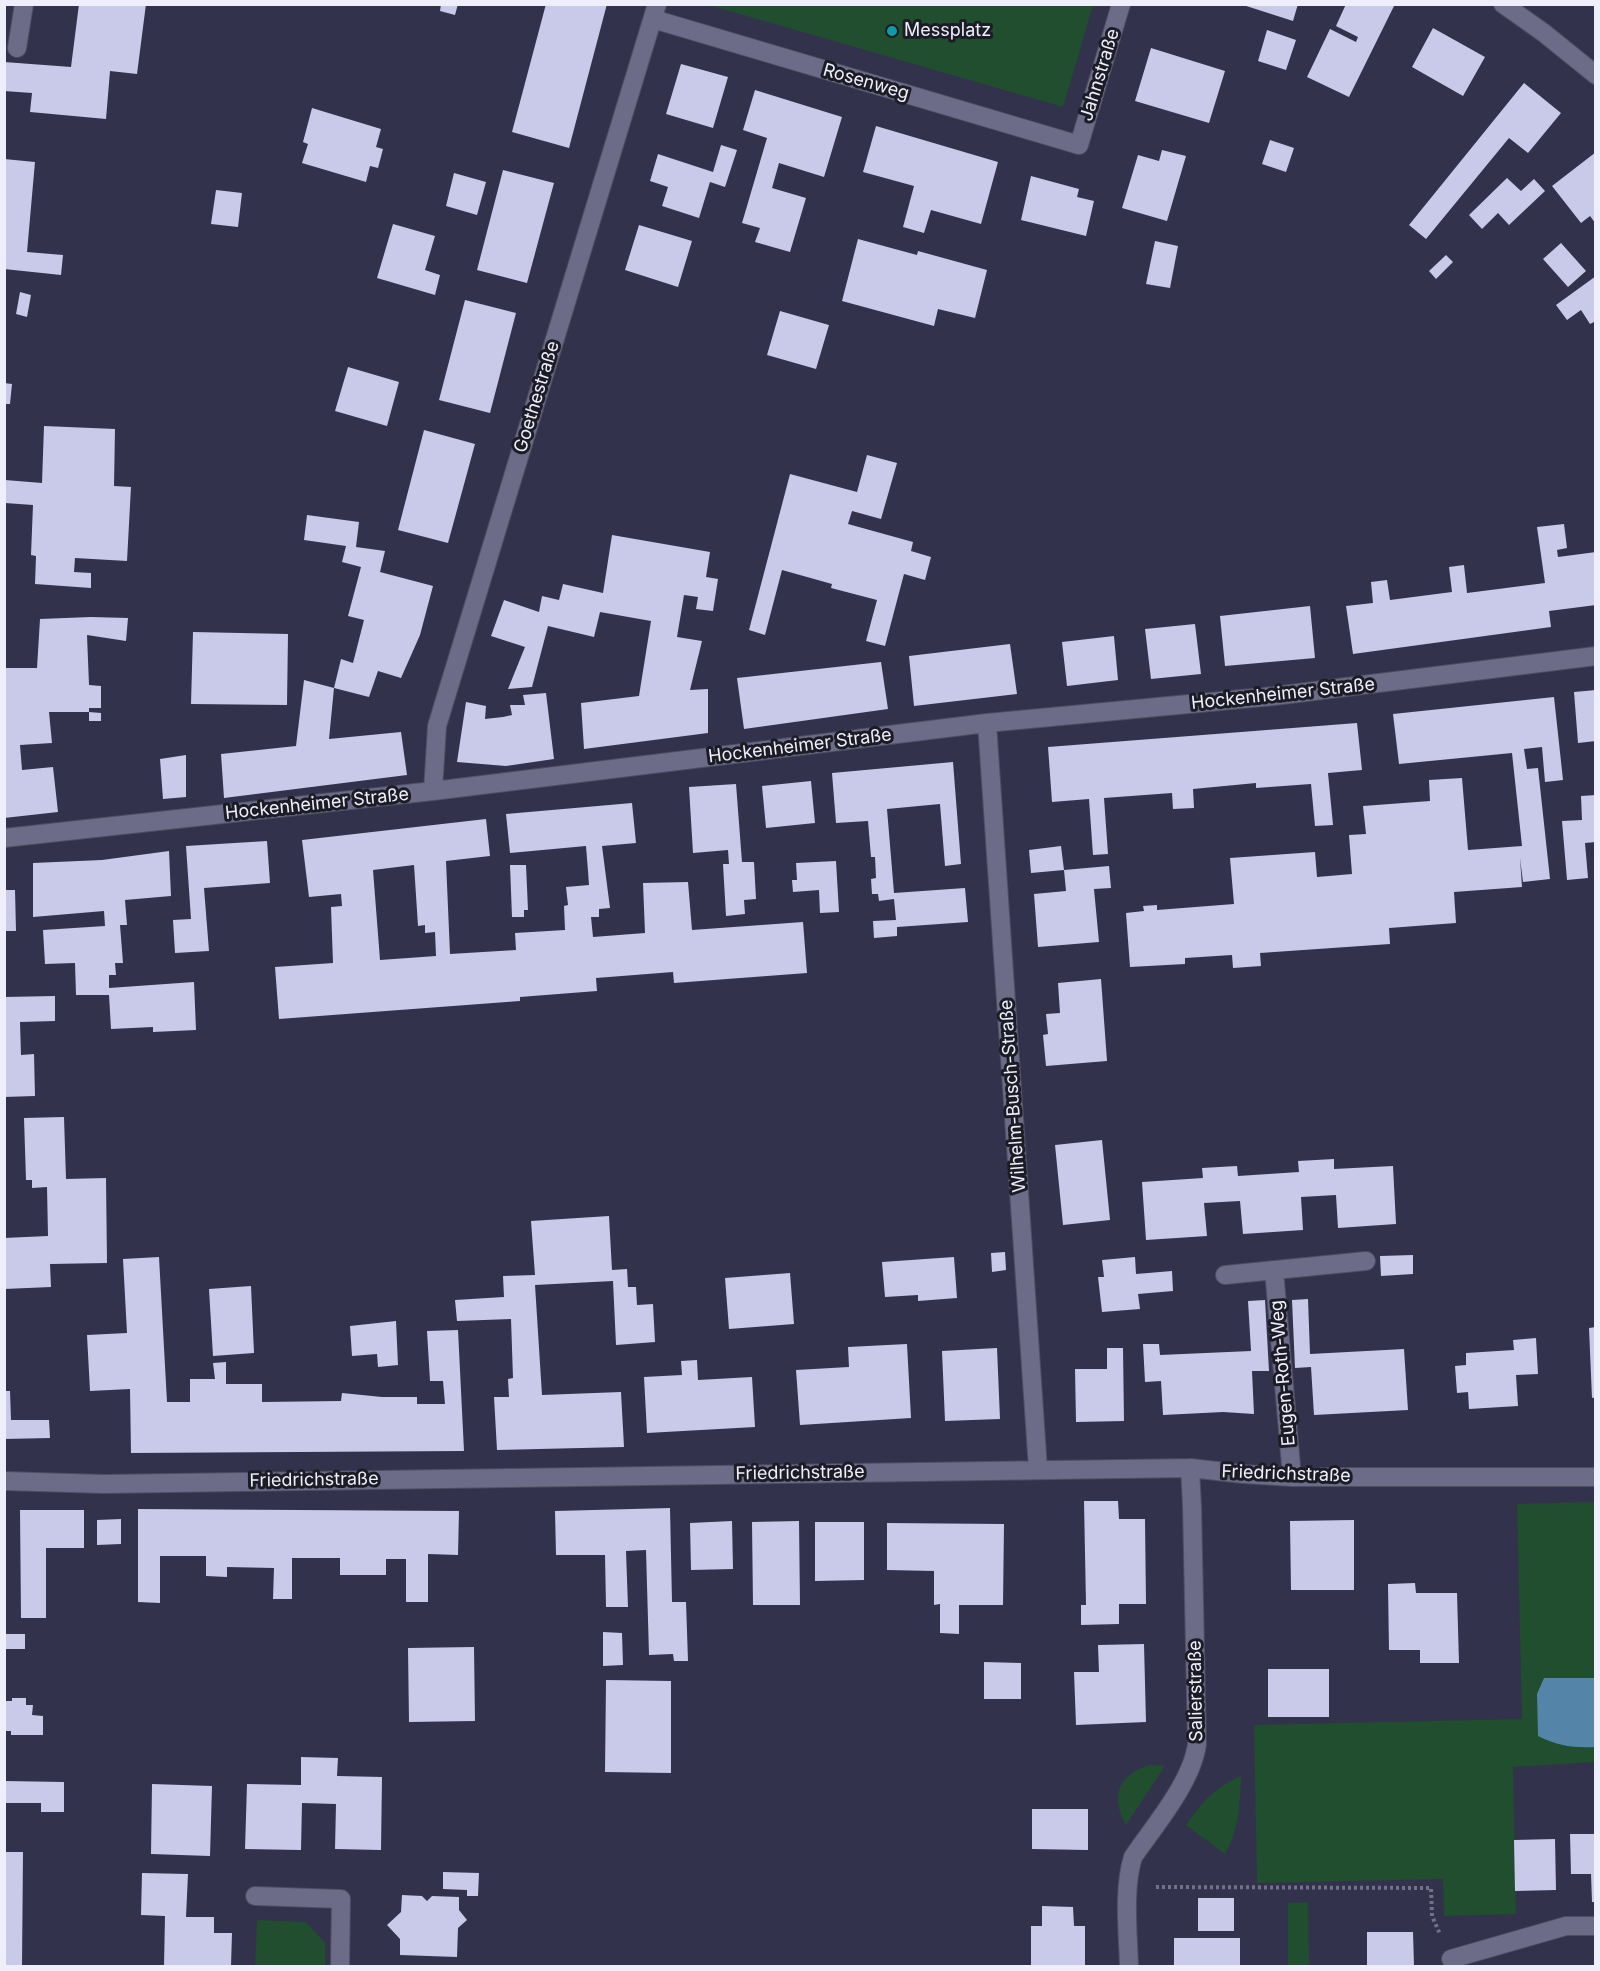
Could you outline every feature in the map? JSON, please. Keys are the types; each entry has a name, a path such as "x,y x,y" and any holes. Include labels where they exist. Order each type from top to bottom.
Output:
{"street":[{"path":"17,48 24,4"},
{"name":"Jahnstraße","path":"1080,145 1121,4"},
{"path":"1503,4 1545,33 1596,75"},
{"name":"Rosenweg","path":"655,12 1080,145"},
{"name":"Goethestraße","path":"433,791 437,726 655,12"},
{"name":"Hockenheimer Straße","path":"4,838 433,791 987,723 1274,696 1596,656"},
{"name":"Wilhelm-Busch-Straße","path":"987,723 1038,1469"},
{"path":"1225,1275 1366,1261"},
{"name":"Eugen-Roth-Weg","path":"1274,1270 1292,1477"},
{"name":"Friedrichstraße","path":"4,1481 104,1484 1190,1468 1292,1477 1596,1476"},
{"name":"Salierstraße","path":"1129,1966 1129,1886 1132,1857 1190,1774 1196,1757 1190,1468"},
{"path":"255,1896 341,1899 340,1966"},
{"path":"1451,1959 1566,1926 1596,1926"}],"path":[{"path":"1129,1886 1431,1888 1432,1916 1451,1959"}],"green space":[{"path":"709,5 1093,5 1063,107"},
{"path":"1595,1502 1595,1762 1513,1767 1516,1914 1444,1916 1443,1879 1257,1883 1254,1725 1522,1719 1517,1504"},
{"path":"1149,1765 1165,1766 1126,1825 1118,1805 1120,1788 1130,1775"},
{"path":"1241,1776 1236,1826 1225,1854 1186,1825 1210,1796 1223,1785"},
{"path":"1308,1902 1309,1966 1288,1966 1288,1903"},
{"path":"257,1920 306,1922 325,1943 325,1966 255,1966"}],"water":[{"path":"1544,1678 1595,1678 1595,1747 1566,1746 1538,1736 1537,1694"}],"building":[{"path":"79,4 146,4 137,74 110,71 106,119 30,112 32,93 4,91 4,62 71,67"},
{"path":"441,4 458,4 455,15 440,11"},
{"path":"546,4 607,4 569,148 512,132"},
{"path":"1240,4 1298,4 1293,21"},
{"path":"1346,4 1395,4 1349,97 1307,77 1330,29 1356,42 1358,37 1336,26"},
{"path":"1433,28 1485,57 1463,96 1412,67"},
{"path":"1267,30 1296,40 1286,70 1258,61"},
{"path":"1151,48 1225,71 1209,123 1135,101"},
{"path":"681,64 728,77 713,128 666,114"},
{"path":"1524,83 1561,113 1528,153 1509,138 1426,239 1409,225"},
{"path":"755,90 842,117 824,177 779,163 772,188 806,198 790,252 755,242 760,228 742,223 767,138 743,130"},
{"path":"312,108 381,129 376,147 383,149 378,168 370,166 366,182 302,163 308,144 303,142"},
{"path":"876,126 998,162 981,224 931,210 924,233 903,227 914,186 863,172"},
{"path":"1270,140 1294,148 1286,172 1262,164"},
{"path":"721,145 737,150 725,187 710,182 699,218 662,206 668,187 650,181 658,154 713,172"},
{"path":"1162,150 1186,156 1167,221 1122,208 1138,155 1159,161"},
{"path":"1596,152 1596,224 1590,216 1581,223 1552,186"},
{"path":"4,159 35,162 27,252 63,255 61,275 4,269"},
{"path":"503,170 554,183 527,283 477,270"},
{"path":"454,173 486,182 477,215 446,206"},
{"path":"1031,176 1079,189 1077,197 1094,201 1086,236 1021,220"},
{"path":"1507,178 1521,191 1534,179 1545,191 1509,225 1498,213 1482,229 1469,215"},
{"path":"216,190 242,193 238,227 211,224"},
{"path":"393,224 435,236 425,270 440,275 435,295 377,278"},
{"path":"639,225 692,241 678,287 625,270"},
{"path":"858,239 917,255 918,251 987,270 975,318 938,309 934,326 842,301"},
{"path":"1155,241 1178,246 1170,288 1146,284"},
{"path":"1561,243 1586,271 1568,287 1543,259"},
{"path":"1446,255 1453,262 1436,279 1429,271"},
{"path":"1596,276 1596,321 1590,324 1581,310 1567,320 1556,305"},
{"path":"20,292 31,295 27,317 16,314"},
{"path":"465,300 516,313 490,413 439,400"},
{"path":"780,311 829,325 816,369 767,355"},
{"path":"348,367 399,382 387,426 335,411"},
{"path":"4,383 12,384 10,404 4,404"},
{"path":"44,426 115,429 114,486 131,487 127,561 75,558 74,572 91,573 91,588 35,584 36,556 31,555 33,505 5,503 5,480 42,483"},
{"path":"424,430 475,444 448,543 398,530"},
{"path":"867,455 897,463 881,519 852,511 848,524 913,542 911,551 931,557 925,580 904,574 885,646 866,641 877,600 831,588 832,584 782,570 765,635 749,630 790,474 857,492"},
{"path":"307,515 359,522 356,547 385,551 380,572 433,586 420,635 401,678 378,671 369,697 334,688 341,659 353,663 364,620 348,616 361,567 342,562 346,546 304,540"},
{"path":"1564,524 1567,548 1557,550 1558,557 1596,552 1596,605 1549,611 1551,627 1353,654 1346,606 1373,603 1371,582 1387,580 1390,600 1452,592 1449,567 1464,565 1467,593 1545,583 1537,527"},
{"path":"612,535 710,552 706,577 718,579 713,611 696,609 698,597 684,595 677,637 702,641 690,690 708,689 708,733 584,749 581,703 639,696 651,621 600,612 594,637 548,626 532,687 508,689 525,647 491,636 504,600 539,612 542,596 559,600 563,584 603,593"},
{"path":"1310,606 1315,658 1225,666 1220,616"},
{"path":"128,618 126,641 87,635 89,685 101,686 101,708 89,708 89,712 49,712 52,743 20,745 22,770 53,767 58,812 4,818 4,668 37,668 40,619"},
{"path":"1195,624 1201,674 1151,679 1145,629"},
{"path":"193,632 288,634 287,705 191,704"},
{"path":"1114,636 1118,680 1067,686 1062,642"},
{"path":"1010,644 1017,694 914,706 909,656"},
{"path":"881,662 888,709 744,729 737,678"},
{"path":"304,680 334,688 329,739 401,732 407,775 224,798 221,754 296,746"},
{"path":"1596,690 1596,741 1578,743 1574,692"},
{"path":"546,693 554,759 506,766 457,762 466,702 486,706 485,719 503,717 512,715 510,705 525,705 523,695"},
{"path":"1554,697 1563,780 1545,782 1542,747 1524,749 1527,769 1538,768 1550,879 1523,882 1520,858 1522,887 1454,892 1456,923 1389,928 1390,944 1260,953 1261,966 1233,968 1232,955 1185,958 1185,964 1130,967 1126,913 1144,911 1143,906 1157,905 1157,910 1234,904 1230,858 1315,852 1317,877 1352,874 1349,835 1366,834 1363,806 1430,801 1429,780 1462,778 1468,850 1522,846 1512,753 1399,764 1393,714"},
{"path":"89,712 101,713 101,721 89,721"},
{"path":"1357,723 1362,770 1328,773 1333,825 1315,826 1311,784 1256,788 1256,783 1193,789 1194,808 1173,809 1172,793 1104,798 1108,854 1093,855 1089,799 1052,802 1048,747"},
{"path":"186,755 186,797 163,799 160,759"},
{"path":"953,762 961,864 945,866 940,804 887,809 894,893 965,888 968,922 897,927 897,936 874,938 873,921 896,920 894,899 879,901 878,894 872,894 871,879 876,878 875,857 871,857 868,821 836,823 832,773"},
{"path":"811,781 815,823 766,828 762,786"},
{"path":"736,784 742,862 754,862 756,899 744,900 745,914 726,916 723,864 729,864 728,850 693,853 689,787"},
{"path":"1596,795 1596,842 1585,843 1588,878 1567,880 1562,821 1582,820 1581,796"},
{"path":"632,803 636,843 602,846 610,908 599,909 599,917 591,917 593,937 645,933 643,883 688,882 692,930 803,922 807,973 674,983 673,972 596,978 597,991 520,997 520,1001 279,1019 275,967 333,963 331,907 342,906 341,894 309,897 302,840 486,819 490,856 446,861 450,954 516,950 515,933 565,930 564,906 568,905 566,887 589,885 586,846 510,853 506,814","holes":["414,865 418,926 425,925 425,933 435,932 436,956 380,960 373,870"]},
{"path":"267,841 270,883 204,888 209,951 175,953 173,920 191,919 186,846"},
{"path":"1061,846 1064,870 1031,873 1029,850"},
{"path":"169,851 171,896 125,900 127,925 120,925 123,963 115,963 116,975 109,975 109,988 194,982 196,1030 153,1032 153,1027 111,1029 109,995 76,995 75,963 45,964 43,930 105,926 104,911 33,917 33,863 102,860"},
{"path":"836,861 839,912 820,913 819,890 793,892 792,880 797,880 796,863"},
{"path":"510,865 526,865 528,910 524,910 524,917 512,917"},
{"path":"1109,866 1111,888 1094,889 1099,942 1038,947 1034,894 1066,891 1064,870"},
{"path":"4,890 15,890 16,931 4,931"},
{"path":"1101,979 1107,1061 1046,1066 1043,1035 1048,1034 1046,1014 1060,1013 1058,983"},
{"path":"55,996 55,1021 20,1022 21,1055 34,1054 35,1096 4,1097 4,997"},
{"path":"64,1117 66,1179 106,1178 107,1263 50,1264 51,1287 4,1289 4,1238 48,1236 47,1187 32,1188 32,1180 26,1180 24,1118"},
{"path":"1102,1140 1110,1220 1063,1225 1055,1145"},
{"path":"1334,1159 1334,1169 1393,1166 1396,1224 1338,1228 1336,1195 1301,1197 1303,1230 1243,1234 1240,1201 1204,1203 1207,1236 1146,1240 1142,1182 1203,1178 1202,1168 1237,1166 1238,1176 1299,1172 1298,1161"},
{"path":"609,1216 612,1270 627,1269 628,1287 636,1287 637,1305 653,1304 655,1342 616,1345 613,1281 535,1285 542,1395 621,1392 624,1447 497,1450 494,1397 509,1397 508,1379 513,1378 511,1319 457,1321 455,1300 504,1297 503,1276 535,1275 531,1221"},
{"path":"1005,1252 1006,1270 992,1272 991,1253"},
{"path":"1413,1255 1413,1274 1381,1276 1380,1256"},
{"path":"159,1257 167,1402 190,1402 190,1379 215,1379 213,1363 226,1362 226,1384 262,1384 262,1402 341,1401 342,1393 382,1397 417,1397 417,1404 445,1404 443,1381 430,1381 427,1331 458,1330 464,1451 131,1453 130,1389 90,1391 87,1335 127,1333 123,1259"},
{"path":"954,1257 957,1298 918,1301 918,1295 885,1297 882,1262"},
{"path":"1135,1257 1136,1274 1172,1271 1173,1291 1138,1294 1140,1309 1102,1312 1098,1277 1104,1277 1102,1260"},
{"path":"790,1273 794,1324 729,1329 725,1278"},
{"path":"251,1286 254,1353 213,1356 209,1289"},
{"path":"1308,1299 1310,1354 1404,1349 1408,1410 1314,1415 1311,1367 1295,1368 1292,1300"},
{"path":"1265,1300 1269,1371 1252,1371 1254,1414 1223,1412 1163,1415 1161,1381 1145,1382 1143,1344 1159,1344 1160,1355 1251,1351 1248,1301"},
{"path":"396,1321 398,1365 378,1367 377,1354 352,1356 350,1326"},
{"path":"1596,1327 1596,1397 1592,1398 1589,1328"},
{"path":"1536,1338 1538,1374 1516,1375 1518,1406 1469,1409 1468,1392 1457,1393 1455,1366 1466,1365 1466,1353 1514,1350 1513,1340"},
{"path":"907,1344 911,1418 800,1425 796,1370 849,1367 848,1347"},
{"path":"997,1348 1000,1419 945,1421 942,1351"},
{"path":"1107,1348 1123,1348 1124,1421 1076,1422 1075,1369 1107,1369"},
{"path":"697,1360 698,1380 752,1377 755,1427 647,1433 644,1377 682,1375 681,1361"},
{"path":"4,1391 10,1391 11,1420 49,1420 50,1438 4,1439"},
{"path":"1084,1501 1118,1501 1119,1519 1145,1519 1146,1604 1119,1604 1119,1624 1081,1625 1081,1605 1086,1605"},
{"path":"670,1508 672,1602 686,1602 688,1661 674,1661 673,1654 649,1655 646,1550 626,1551 628,1607 606,1607 605,1555 556,1555 555,1511"},
{"path":"138,1509 459,1511 458,1555 428,1554 428,1602 406,1602 406,1559 386,1559 386,1575 340,1575 340,1558 292,1558 292,1599 273,1599 274,1568 227,1567 227,1577 206,1576 206,1556 160,1556 160,1603 138,1602"},
{"path":"20,1510 84,1510 84,1548 46,1548 46,1618 21,1618"},
{"path":"121,1519 121,1544 97,1545 97,1520"},
{"path":"1354,1520 1354,1590 1291,1590 1290,1521"},
{"path":"732,1521 733,1569 691,1570 690,1523"},
{"path":"799,1521 800,1605 753,1605 752,1522"},
{"path":"815,1522 864,1522 864,1580 815,1581"},
{"path":"887,1523 1004,1524 1003,1605 959,1605 959,1634 940,1633 940,1604 934,1605 934,1571 887,1570"},
{"path":"1415,1583 1416,1593 1457,1593 1459,1663 1420,1663 1420,1650 1389,1650 1388,1584"},
{"path":"603,1632 622,1633 623,1665 603,1666"},
{"path":"4,1634 25,1634 25,1649 4,1649"},
{"path":"1144,1644 1146,1722 1076,1725 1074,1672 1099,1672 1098,1645"},
{"path":"474,1647 475,1721 409,1722 408,1648"},
{"path":"984,1662 1021,1663 1021,1699 984,1699"},
{"path":"1268,1669 1329,1669 1329,1717 1268,1717"},
{"path":"606,1680 671,1681 671,1773 605,1772"},
{"path":"12,1698 26,1698 26,1705 33,1705 32,1715 43,1716 43,1735 11,1735 11,1731 4,1731 4,1701 12,1701"},
{"path":"301,1757 338,1758 337,1776 382,1777 381,1850 335,1849 336,1804 302,1803 301,1850 245,1849 247,1784 301,1785"},
{"path":"4,1781 64,1782 64,1812 41,1812 41,1803 5,1803"},
{"path":"152,1784 212,1786 210,1856 151,1854"},
{"path":"1032,1809 1088,1809 1088,1850 1032,1849"},
{"path":"1570,1834 1596,1834 1596,1902 1592,1902 1591,1874 1571,1874"},
{"path":"1555,1839 1556,1890 1515,1891 1514,1840"},
{"path":"4,1852 23,1852 22,1966 4,1966"},
{"path":"443,1872 479,1873 478,1896 467,1896 467,1890 443,1889"},
{"path":"142,1873 188,1874 186,1917 214,1917 214,1933 232,1933 231,1966 164,1966 165,1916 141,1915"},
{"path":"402,1895 422,1896 427,1901 432,1896 459,1897 459,1910 467,1920 458,1928 457,1957 400,1955 400,1939 387,1925 401,1912"},
{"path":"1198,1898 1234,1898 1234,1931 1198,1931"},
{"path":"1042,1906 1073,1907 1074,1926 1085,1926 1085,1966 1031,1966 1031,1926 1042,1926"},
{"path":"1367,1932 1413,1932 1414,1966 1367,1966"},
{"path":"1174,1938 1240,1938 1240,1966 1174,1966"}],"place":[{"name":"Messplatz","path":"892,31"}]}
